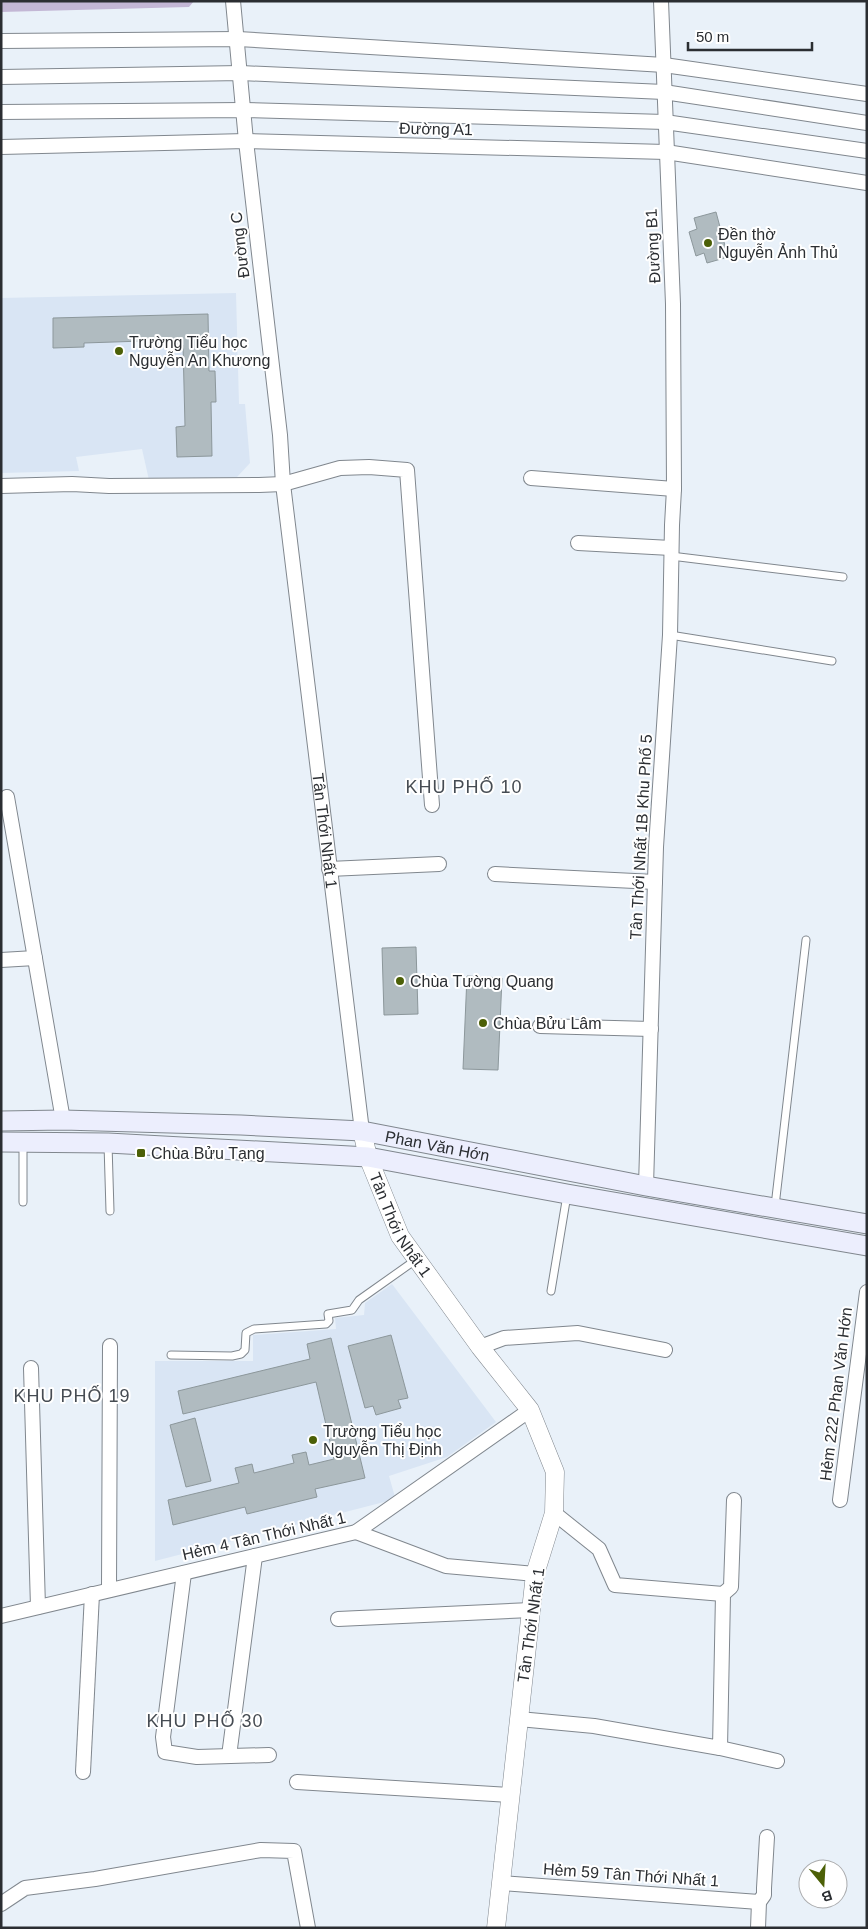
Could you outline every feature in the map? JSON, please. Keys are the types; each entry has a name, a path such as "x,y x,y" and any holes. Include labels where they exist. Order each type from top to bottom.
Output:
{"main road":[{"name":"Phan Văn Hớn","path":"1,1121 63,1120 241,1125 362,1131 646,1186 867,1224"},
{"name":"Phan Văn Hớn","path":"1,1142 108,1144 368,1157 867,1246"}],"street":[{"name":"Đường C","path":"233,1 246,141 280,434 283,484"},
{"name":"Đường B1","path":"661,1 673,304 674,489"},
{"path":"1,41 238,39 664,65 867,94"},
{"path":"1,77 241,73 664,92 867,123"},
{"name":"Đường A1","path":"1,112 243,110 665,122 867,151"},
{"name":"Đường A1","path":"1,147 246,141 666,152 867,183"},
{"path":"1,486 283,484 340,468 369,467 407,470 432,805"},
{"path":"531,478 674,489"},
{"name":"Tân Thới Nhất 1","path":"283,484 362,1131 368,1157 400,1236 480,1347 530,1410 555,1472 554,1513 535,1574 496,1928"},
{"name":"Tân Thới Nhất 1B Khu Phố 5","path":"646,1186 655,882 670,635 674,489"},
{"path":"578,543 671,552"},
{"path":"7,797 63,1120"},
{"path":"330,869 439,864"},
{"path":"495,874 655,882"},
{"path":"1,960 35,958"},
{"path":"540,1026 651,1029"},
{"name":"Hẻm 222 Phan Văn Hớn","path":"840,1500 867,1292"},
{"path":"480,1347 504,1338 578,1333 665,1350"},
{"path":"109,1590 110,1346"},
{"path":"31,1368 38,1607"},
{"name":"Hẻm 4 Tân Thới Nhất 1","path":"1,1616 356,1532 530,1410"},
{"path":"720,1748 723,1594 731,1586 734,1500"},
{"path":"554,1513 599,1549 615,1585 723,1594"},
{"path":"356,1532 446,1566 535,1574"},
{"path":"229,1756 255,1556"},
{"path":"184,1573 163,1737 165,1752 198,1757 269,1755"},
{"path":"83,1772 92,1594"},
{"path":"338,1619 531,1610"},
{"path":"519,1719 594,1726 720,1748 777,1761"},
{"path":"297,1782 510,1795"},
{"path":"758,1928 759,1902 764,1895 767,1837"},
{"path":"1,1904 25,1888 95,1879 261,1850 294,1851 308,1928"},
{"name":"Hẻm 59 Tân Thới Nhất 1","path":"500,1883 759,1902"}],"lane":[{"path":"671,552 844,577"},
{"path":"670,635 832,661"},
{"path":"774,1209 806,940"},
{"path":"23,1142 23,1202"},
{"path":"108,1144 110,1211"},
{"path":"550,1291 567,1194"},
{"path":"171,1355 232,1356 241,1354 245,1350 246,1334 254,1329 326,1324 329,1321 328,1314 352,1310 359,1300 417,1259"}],"shaded area":[{"path":"1,1 194,1 189,7 1,12"},
{"name":"Trường Tiểu học Nguyễn An Khương","path":"236,293 239,404 245,404 250,463 237,477 149,480 142,449 76,457 79,471 1,473 1,298"},
{"name":"Trường Tiểu học Nguyễn Thị Định","path":"392,1284 496,1422 447,1457 389,1476 395,1497 388,1501 155,1561 155,1361 253,1361 253,1335 336,1329 335,1318 364,1315 365,1303"}],"building":[{"name":"Đền thờ Nguyễn Ảnh Thủ","path":"716,212 728,257 707,263 704,253 696,256 689,232 697,229 694,218"},
{"path":"208,314 209,371 215,371 216,402 211,402 212,456 177,457 176,427 185,426 183,345 173,345 173,340 84,343 84,347 53,348 53,318"},
{"name":"Chùa Tường Quang","path":"416,947 418,1014 384,1015 382,948"},
{"name":"Chùa Bửu Lâm","path":"467,976 502,978 498,1070 463,1069"},
{"path":"391,1335 408,1398 398,1400 401,1408 376,1415 373,1406 365,1408 348,1346"},
{"path":"331,1338 365,1478 315,1489 317,1497 247,1514 245,1507 173,1525 168,1500 239,1483 235,1468 252,1464 254,1473 294,1463 292,1455 306,1452 309,1465 334,1459 316,1382 183,1414 178,1391 310,1359 307,1344"},
{"path":"195,1418 211,1481 186,1487 170,1425"}],"place":[{"name":"Đền thờ Nguyễn Ảnh Thủ","path":"708,243"},
{"name":"Trường Tiểu học Nguyễn An Khương","path":"119,351"},
{"name":"Chùa Tường Quang","path":"400,981"},
{"name":"Chùa Bửu Lâm","path":"483,1023"},
{"name":"Chùa Bửu Tạng","path":"141,1153"},
{"name":"Trường Tiểu học Nguyễn Thị Định","path":"313,1440"}],"district":[{"name":"KHU PHỐ 10","path":"464,787"},
{"name":"KHU PHỐ 19","path":"72,1396"},
{"name":"KHU PHỐ 30","path":"205,1721"}]}
